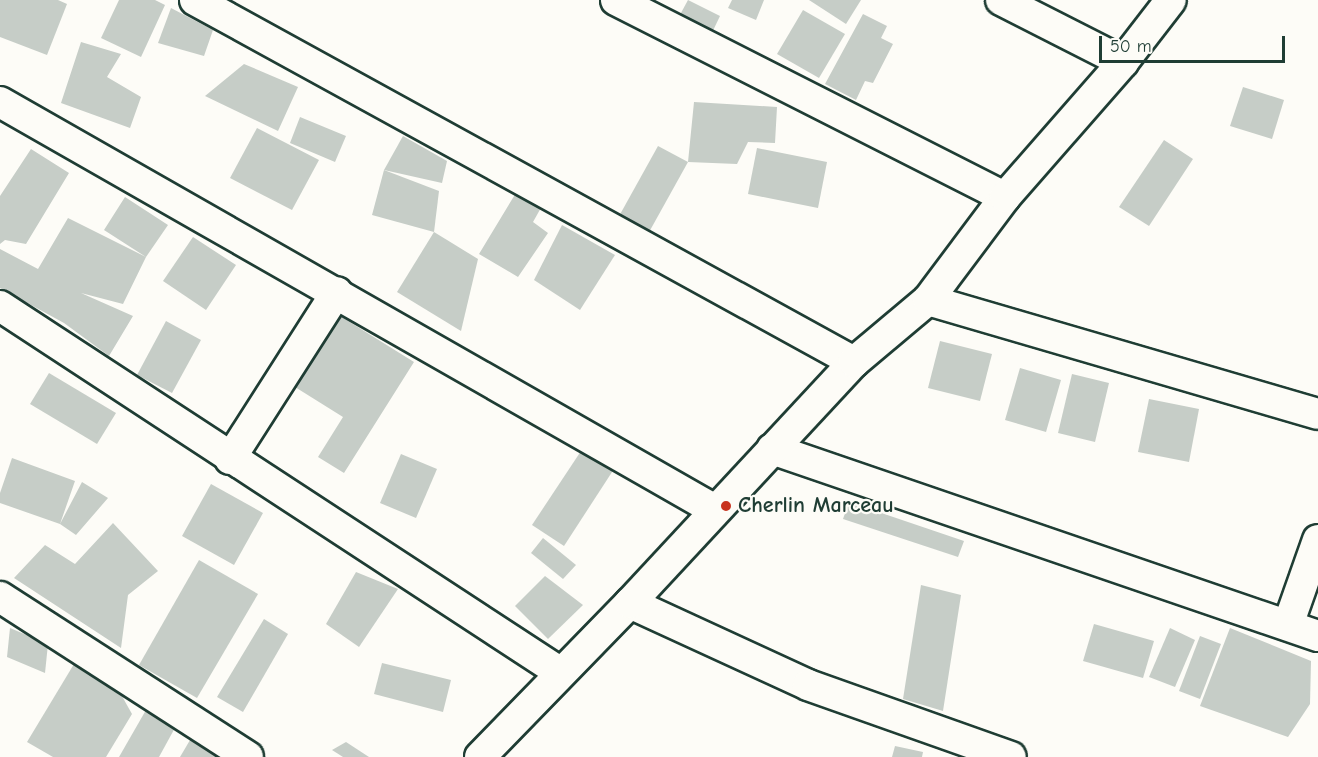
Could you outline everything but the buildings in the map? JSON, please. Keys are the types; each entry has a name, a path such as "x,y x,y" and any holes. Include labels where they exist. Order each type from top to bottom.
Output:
{"street":[{"path":"195,0 854,362"},
{"path":"616,0 1005,197"},
{"path":"1001,0 1123,62"},
{"path":"480,757 630,603 854,362 928,300 1005,197 1123,62 1171,0"},
{"path":"0,102 337,292 715,510"},
{"path":"230,459 337,292"},
{"path":"928,300 1318,414"},
{"path":"0,306 230,459 561,673"},
{"path":"772,449 1318,636"},
{"path":"1288,625 1318,540"},
{"path":"0,597 248,757"},
{"path":"630,603 807,685 1007,756"}],"place":[{"name":"Cherlin Marceau","path":"726,506"}]}
